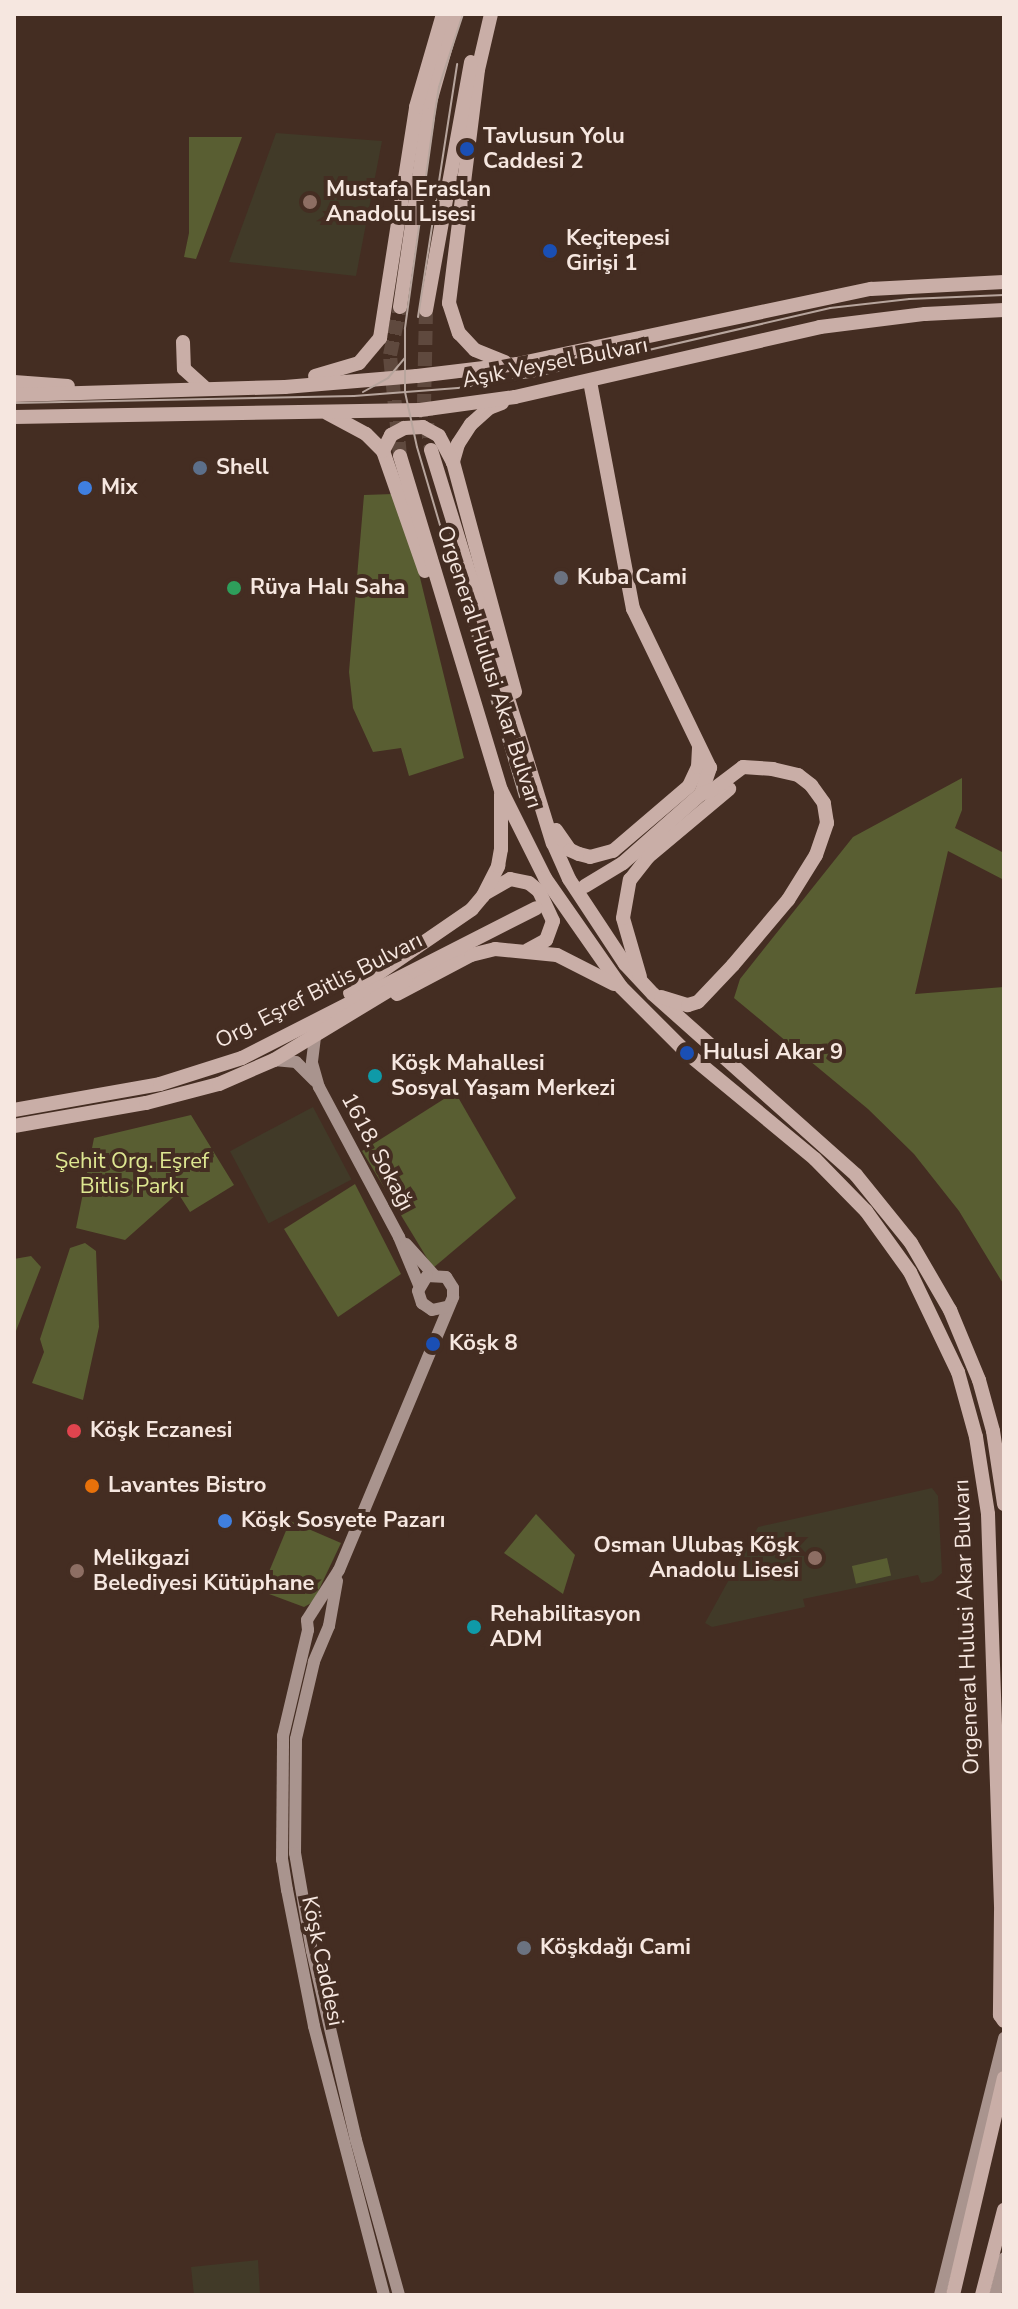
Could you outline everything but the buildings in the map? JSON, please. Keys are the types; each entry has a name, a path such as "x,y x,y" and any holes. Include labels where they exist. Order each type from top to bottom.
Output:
{"main road":[{"path":"285,387 300,378 349,369 368,356 380,338 416,107 443,14"},
{"path":"400,307 430,102 455,14"},
{"path":"426,310 468,69 491,14"},
{"path":"491,14 478,70 449,303 459,333 475,350 495,361 517,364"},
{"name":"Aşık Veysel Bulvarı","path":"14,395 285,387 517,364 827,296 871,289 1004,280"},
{"name":"Aşık Veysel Bulvarı","path":"14,417 420,410 515,397 820,327 932,313 1004,310"},
{"path":"932,313 1004,319"},
{"path":"183,342 184,369 192,380 209,389"},
{"path":"585,886 623,863 701,794 707,786 710,768 633,609 590,381"},
{"path":"14,382 140,391"},
{"path":"453,462 458,444 471,424 489,408 515,397"},
{"path":"327,413 366,434 383,451 474,717 491,755"},
{"path":"14,424 50,416"},
{"path":"383,451 391,435 404,428 423,427 439,436 453,462 517,699 524,752"},
{"name":"Orgeneral Hulusi Akar Bulvarı","path":"431,450 524,752 569,879 653,994 856,1175 911,1243 950,1310 979,1380 993,1431 1004,1504"},
{"name":"Orgeneral Hulusi Akar Bulvarı","path":"400,456 501,790 545,878 621,987 687,1053 815,1159 856,1200 910,1272 958,1372 981,1459 990,1542 1001,1911 1000,2015 1004,2021"},
{"path":"539,797 561,841 570,850 590,857 601,856 613,851 689,786 698,767 700,743"},
{"path":"653,994 688,1005 698,1002 788,900 816,855 827,823 822,798 798,775 764,767 743,767 712,790 701,794"},
{"path":"641,981 623,918 630,880 648,857 748,772 764,767"},
{"path":"312,1030 472,909 483,896 498,866 501,849 501,790"},
{"path":"483,896 510,879 529,883 539,891 553,921 546,940 528,950"},
{"name":"Org. Eşref Bitlis Bulvarı","path":"14,1126 180,1096 219,1084 274,1060 312,1030 455,947 536,908"},
{"name":"Org. Eşref Bitlis Bulvarı","path":"14,1110 89,1098 199,1074 371,1004 455,947"},
{"path":"371,1004 395,995 471,955 495,949 528,950 580,964 621,987"},
{"path":"953,2295 1004,2078"},
{"path":"982,2295 1004,2210"}],"street":[{"name":"1618. Sokağı","path":"312,1030 312,1063 319,1087 399,1237 419,1285"},
{"name":"1618. Sokağı","path":"274,1060 296,1062 319,1087"},
{"name":"1618. Sokağı","path":"399,1237 433,1274"},
{"path":"339,1570 329,1620 323,1634 315,1635 308,1630 307,1620 339,1570 433,1344 446,1307 453,1297 453,1288 446,1277 433,1274 419,1285 419,1298 428,1308 433,1344"},
{"path":"428,1308 446,1307"},
{"path":"314,1613 322,1613 329,1620"},
{"name":"Köşk Caddesi","path":"308,1630 283,1736 282,1860 314,2026 384,2295"},
{"name":"Köşk Caddesi","path":"323,1634 296,1739 295,1853 312,1951 356,2140 399,2295"},
{"path":"940,2295 1004,2038"},
{"path":"995,2295 1004,2258"}],"shaded area":[{"name":"Mustafa Eraslan Anadolu Lisesi","path":"276,133 382,141 356,276 229,262"},
{"path":"313,1107 351,1179 268,1224 230,1151"},
{"name":"Osman Ulubaş Köşk Anadolu Lisesi","path":"932,1488 938,1496 942,1573 933,1581 921,1583 918,1575 803,1599 805,1607 712,1627 705,1623 758,1527"},
{"path":"258,2260 260,2295 194,2295 191,2267"}],"green space":[{"path":"189,137 242,137 196,259 184,257 189,233"},
{"path":"393,494 413,549 464,758 409,776 401,748 373,752 353,708 349,672 364,495"},
{"path":"962,778 962,810 955,828 1004,853 1004,880 948,851 915,994 1004,987 1004,1285 959,1211 914,1154 868,1109 734,998 740,979 853,837"},
{"path":"455,1092 516,1198 433,1268 362,1151"},
{"name":"Şehit Org. Eşref Bitlis Parkı","path":"191,1115 234,1185 190,1212 178,1193 125,1240 76,1228 94,1138"},
{"path":"355,1184 401,1274 338,1317 284,1229"},
{"path":"85,1243 96,1251 99,1327 83,1400 32,1383 44,1352 40,1339 70,1248"},
{"path":"31,1256 41,1267 14,1336 14,1259"},
{"path":"536,1514 575,1555 563,1594 504,1553"},
{"path":"290,1521 341,1543 313,1602 304,1607 261,1591"},
{"path":"887,1558 891,1576 856,1584 852,1566"}],"tunnel":[{"path":"400,307 390,355 400,456"},
{"path":"426,310 424,403 431,450"}],"tram line":[{"path":"463,14 439,87 434,119 405,329 405,392 417,447 520,797"},
{"path":"418,317 457,64"},
{"path":"14,403 354,396 458,388 536,376 830,308 909,299 1004,295"},
{"path":"363,392 388,378 405,358"}],"place":[{"name":"Tavlusun Yolu Caddesi 2","path":"467,149"},
{"name":"Mustafa Eraslan Anadolu Lisesi","path":"310,202"},
{"name":"Keçitepesi Girişi 1","path":"550,251"},
{"name":"Shell","path":"200,468"},
{"name":"Mix","path":"85,488"},
{"name":"Kuba Cami","path":"561,578"},
{"name":"Rüya Halı Saha","path":"234,588"},
{"name":"Hulusİ Akar 9","path":"687,1053"},
{"name":"Köşk Mahallesi Sosyal Yaşam Merkezi","path":"375,1076"},
{"name":"Köşk 8","path":"433,1344"},
{"name":"Köşk Eczanesi","path":"74,1431"},
{"name":"Lavantes Bistro","path":"92,1486"},
{"name":"Köşk Sosyete Pazarı","path":"225,1521"},
{"name":"Osman Ulubaş Köşk Anadolu Lisesi","path":"815,1558"},
{"name":"Melikgazi Belediyesi Kütüphane","path":"77,1571"},
{"name":"Rehabilitasyon ADM","path":"474,1627"},
{"name":"Köşkdağı Cami","path":"524,1948"}]}
